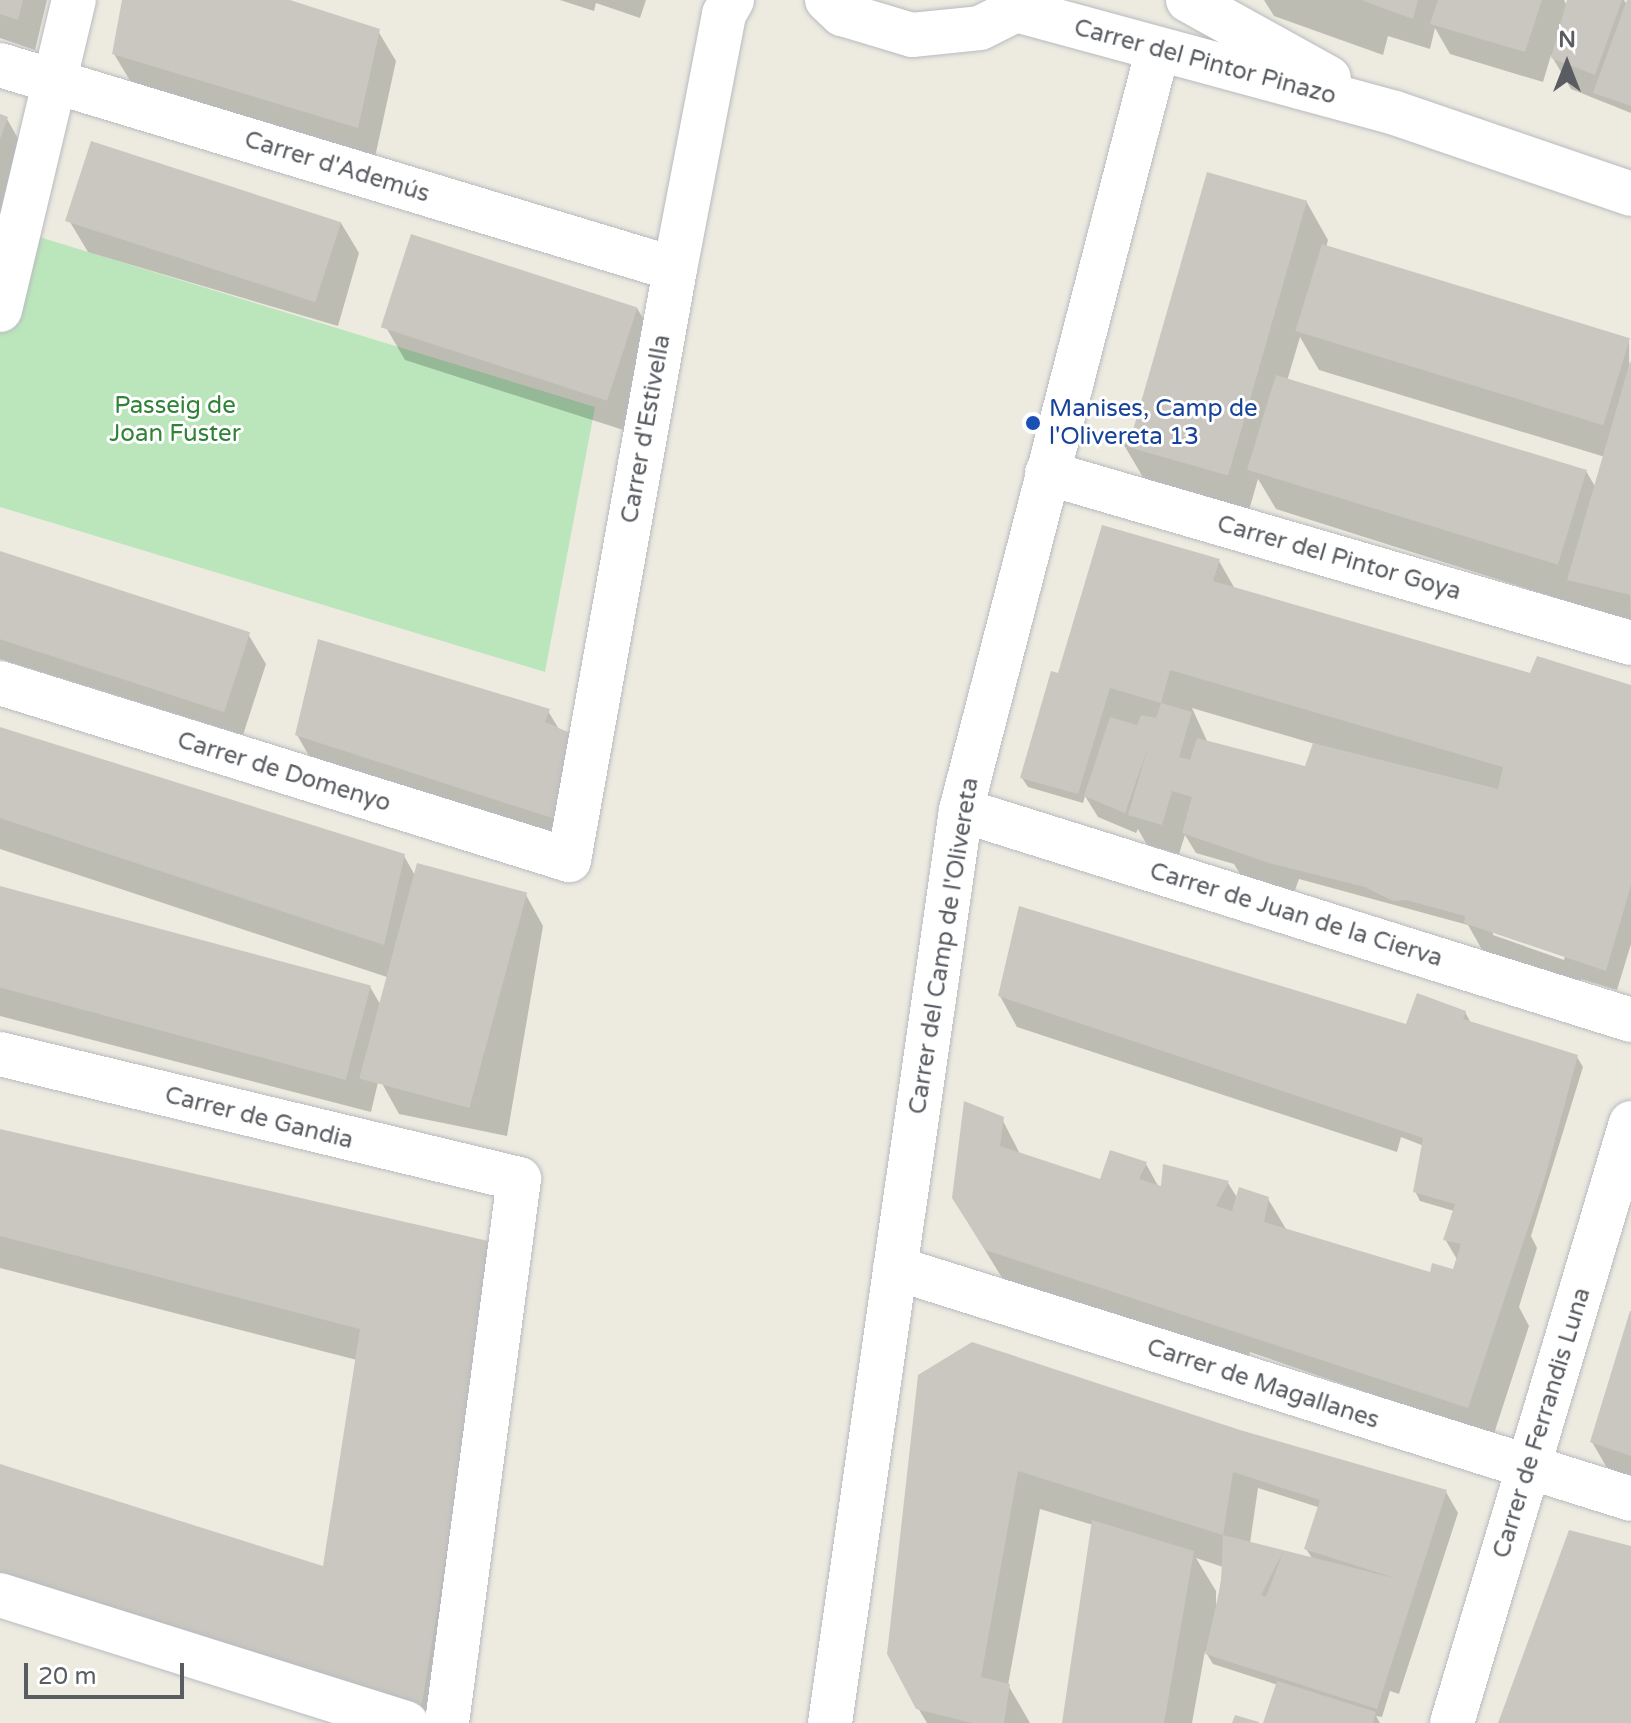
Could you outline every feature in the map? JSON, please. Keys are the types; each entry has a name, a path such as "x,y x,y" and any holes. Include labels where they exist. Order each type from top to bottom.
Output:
{"street":[{"path":"0,310 74,0"},
{"name":"Carrer d'Estivella","path":"569,860 675,269 724,14 732,0"},
{"name":"Carrer del Pintor Pinazo","path":"827,0 842,14 912,35 980,28 1016,10 1395,113 1631,194"},
{"name":"Carrer del Pintor Pinazo","path":"1188,0 1395,113"},
{"name":"Carrer del Camp de l'Olivereta","path":"837,1721 895,1268 961,810 1158,49"},
{"name":"Carrer d'Ademús","path":"0,65 675,269"},
{"name":"Carrer del Pintor Goya","path":"1047,473 1631,643"},
{"name":"Carrer de Domenyo","path":"0,683 569,860"},
{"name":"Carrer de Juan de la Cierva","path":"961,810 1631,1020"},
{"name":"Carrer de Gandia","path":"0,1054 519,1179 447,1723"},
{"name":"Carrer de Ferrandis Luna","path":"1452,1723 1631,1123"},
{"name":"Carrer de Magallanes","path":"895,1268 1631,1499"},
{"path":"0,1595 406,1723"}],"green space":[{"name":"Passeig de Joan Fuster","path":"0,225 595,407 545,672 0,507"}],"building":[{"path":"0,0 23,0 18,20 0,14"},
{"path":"122,0 290,0 380,29 358,128 112,54"},
{"path":"1361,0 1418,0 1413,19"},
{"path":"1438,0 1542,0 1525,52 1430,24"},
{"path":"1567,0 1622,0 1595,75 1551,58"},
{"path":"1627,0 1631,0 1631,106 1593,93"},
{"path":"0,114 8,117 0,139"},
{"path":"91,141 341,222 315,302 65,221"},
{"path":"1207,172 1307,201 1228,476 1128,447"},
{"path":"411,234 637,308 607,401 381,327"},
{"path":"1322,244 1630,338 1603,425 1295,331"},
{"path":"1631,362 1631,595 1567,580"},
{"path":"1276,375 1587,470 1558,565 1247,470"},
{"path":"1102,525 1220,559 1213,581 1530,673 1537,656 1631,685 1631,885 1606,971 1464,923 1465,916 1406,900 1393,901 1365,887 1269,863 1182,833 1192,797 1172,791 1162,825 1128,815 1148,747 1125,813 1084,796 1110,717 1137,725 1141,715 1156,718 1161,703 1110,688 1078,794 1020,778 1051,671 1058,673","holes":["1170,670 1503,767 1498,789 1313,743 1305,766 1197,738 1190,760 1179,757 1192,712 1161,703"]},
{"path":"0,551 250,632 224,712 0,639"},
{"path":"318,639 550,709 545,722 570,733 558,820 295,735"},
{"path":"0,727 405,854 384,945 0,818"},
{"path":"417,863 527,893 469,1108 359,1078"},
{"path":"0,886 371,985 346,1080 0,987"},
{"path":"1019,906 1406,1024 1417,993 1466,1011 1463,1019 1578,1055 1545,1177 1468,1408 985,1250 952,1198 964,1101 1004,1117 1000,1146 1100,1179 1110,1150 1147,1162 1139,1179 1161,1186 1163,1164 1229,1181 1216,1206 1232,1211 1239,1187 1269,1197 1264,1222 1430,1272 1432,1263 1453,1269 1461,1244 1443,1240 1455,1204 1413,1192 1423,1138 998,996"},
{"path":"0,1129 497,1243 421,1710 0,1577 0,1464 323,1566 360,1329 0,1236"},
{"path":"1631,1311 1631,1456 1590,1442"},
{"path":"972,1342 1240,1430 1447,1490 1377,1709 1205,1654 1221,1583 1223,1535 1018,1471 981,1677 1010,1684 1004,1723 972,1723 916,1709 887,1654 918,1375","holes":["1233,1472 1320,1500 1304,1549 1398,1579 1223,1535","1283,1552 1266,1597 1261,1595"]},
{"path":"1092,1520 1194,1551 1164,1723 1062,1723"},
{"path":"1569,1530 1631,1546 1631,1723 1498,1723"},
{"path":"1277,1681 1376,1712 1373,1723 1263,1723"},
{"path":"1235,1715 1259,1722 1259,1723 1232,1723"}],"place":[{"name":"Manises, Camp de l'Olivereta 13","path":"1033,423"}]}
